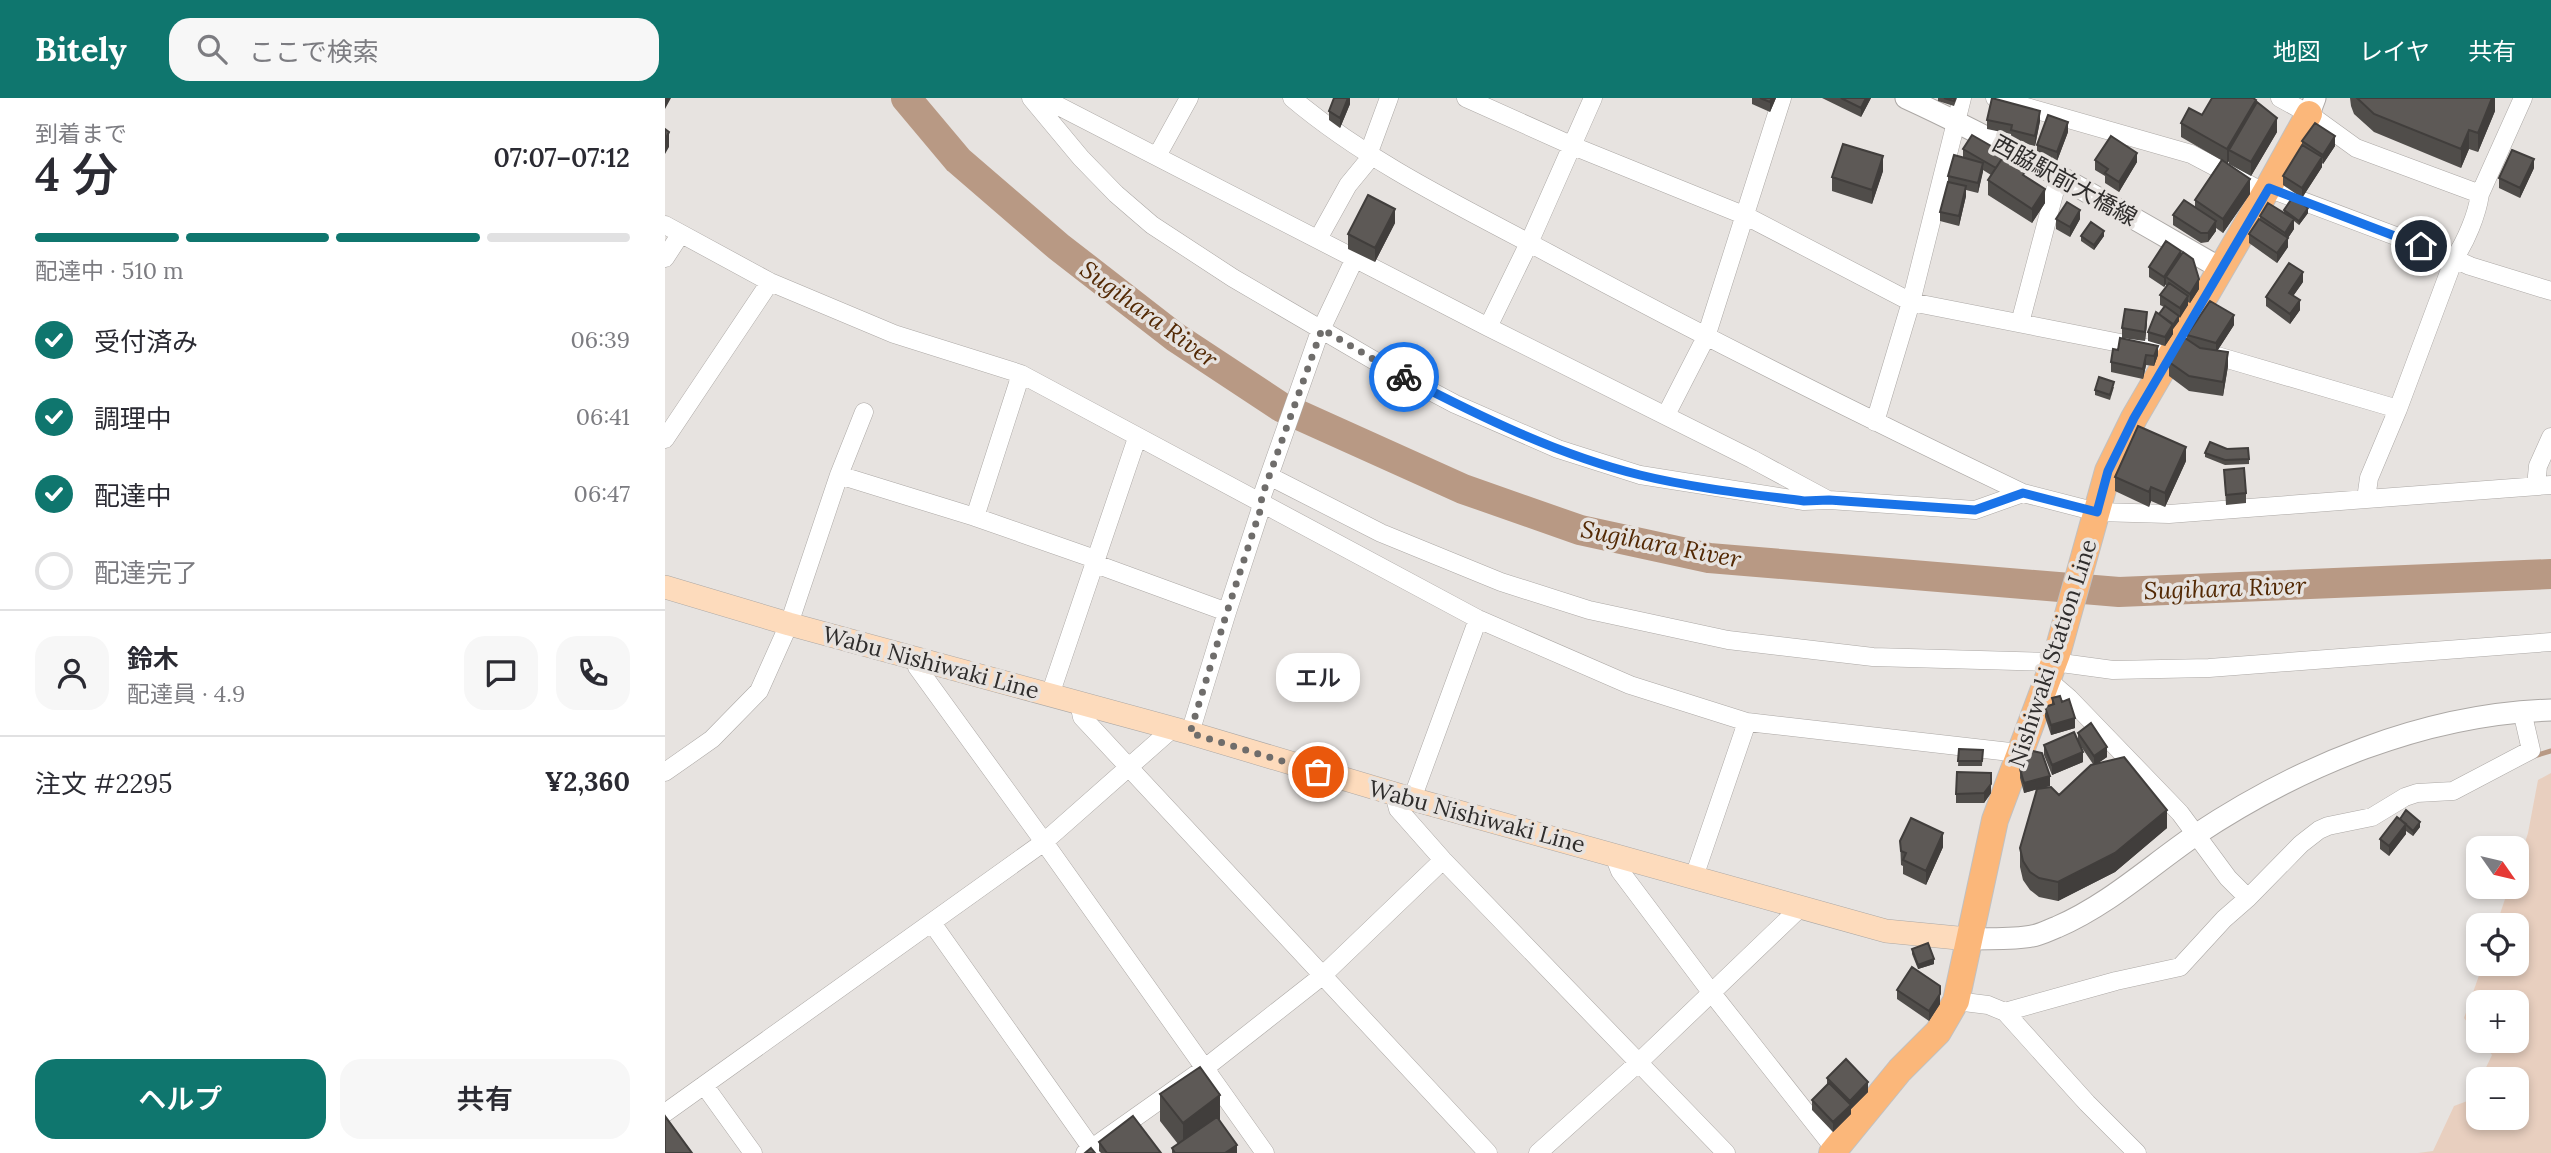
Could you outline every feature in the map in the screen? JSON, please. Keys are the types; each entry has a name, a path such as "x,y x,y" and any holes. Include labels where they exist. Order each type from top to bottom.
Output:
{"main road":[{"name":"Nishiwaki Station Line","path":"1835,1152 1900,1070 1938,1031 1956,1001 1995,820 2053,665 2108,471 2134,418 2267,191 2312,106"},
{"name":"Wabu Nishiwaki Line","path":"665,587 789,624 1181,731 1403,797 1886,930 1968,939"}],"street":[{"path":"1031,98 1115,194 1152,225 1233,278 1387,368 1455,404 1558,449 1640,475 1791,499 1975,510 2023,493"},
{"path":"1043,98 1829,500"},
{"path":"1157,156 1189,98"},
{"path":"1292,98 1370,156 1706,337 2023,493 2096,519 2543,485 2538,466 2551,437"},
{"path":"1318,239 1348,185 1370,156 1389,98"},
{"path":"1466,98 1573,146 1746,216 1911,302 2174,348 2398,409"},
{"path":"1488,327 1529,243 1593,98"},
{"path":"1666,415 1706,337 1782,98"},
{"name":"西脇駅前大橋線","path":"1906,98 2059,175 2220,268"},
{"path":"1875,422 1911,302 1962,98"},
{"path":"1995,98 2191,154 2267,191 2470,266 2551,291"},
{"path":"2280,98 2312,106 2356,148 2480,194"},
{"path":"2366,499 2369,478 2454,259 2523,98"},
{"path":"2019,323 2059,175"},
{"path":"665,225 770,282 894,334 1021,374 1478,620 1630,685 1747,722 2019,753"},
{"path":"665,258 680,235"},
{"path":"665,1113 1044,842 1129,767 1181,731 1227,612 1270,473 1321,331 1355,258"},
{"path":"665,439 770,282"},
{"path":"975,517 1021,374"},
{"path":"665,772 712,739 759,691 789,624 839,475 864,412"},
{"path":"1050,695 1137,438"},
{"path":"1270,473 1381,533 1501,582 1589,610 1728,640 1873,657 2113,670 2209,668 2551,642"},
{"path":"839,475 975,517 1227,612"},
{"path":"1478,620 1398,809 1443,860 1726,1153"},
{"path":"914,657 917,667 1265,1153"},
{"path":"2053,665 2069,698 2180,813 2228,878 2248,898"},
{"path":"1079,703 1082,717 1488,1153"},
{"path":"1968,939 2033,936 2082,916 2195,836 2287,782 2352,753 2406,734 2456,722 2522,711 2551,710"},
{"path":"2005,1012 2116,981 2180,967 2224,919 2319,830 2372,817 2405,797 2417,793 2453,791 2531,750 2522,711"},
{"path":"1694,877 1747,722"},
{"path":"1613,853 1620,872 1835,1152"},
{"path":"932,923 1091,1151 1205,1068 1322,976 1443,860"},
{"path":"1538,1153 1638,1063 1802,906"},
{"path":"1956,1001 1988,1005 2005,1012 2087,1103 2137,1153"},
{"path":"704,1086 753,1153"}],"shaded area":[{"path":"2551,773 2551,1153 2418,1153 2433,1151 2454,1106 2466,1102 2466,1130 2529,1130 2529,1067 2486,1067 2491,1053 2529,1053 2529,990 2474,990 2479,976 2529,976 2529,913 2500,913 2505,900 2529,900 2527,836 2538,780"}],"building":[{"path":"1334,98 1348,98 1340,118 1329,111"},
{"path":"1841,98 1866,98 1861,108"},
{"path":"1992,98 2040,111 2035,136 2011,130 2012,125 1987,120"},
{"path":"2212,98 2256,100 2227,149 2181,123 2189,108 2202,115"},
{"path":"2357,98 2492,98 2478,133 2469,130 2461,149 2374,114"},
{"path":"2257,102 2277,118 2251,162 2229,150"},
{"path":"2048,115 2068,122 2057,152 2037,145"},
{"path":"2315,123 2335,136 2323,155 2302,141"},
{"path":"1972,135 2005,154 1996,168 1963,149"},
{"path":"2111,136 2137,153 2119,182 2105,173 2108,169 2095,160"},
{"path":"1843,144 1883,156 1872,190 1832,177"},
{"path":"2302,145 2322,157 2302,188 2283,176"},
{"path":"2512,150 2534,159 2520,188 2499,178"},
{"path":"2005,154 2027,169 2023,175 2045,189 2032,209 1988,180"},
{"path":"1954,155 1983,163 1978,183 1948,176"},
{"path":"2222,160 2250,179 2223,219 2195,200"},
{"path":"1948,182 1966,186 1959,216 1940,212"},
{"path":"1368,195 1395,209 1375,248 1348,234"},
{"path":"2293,197 2308,208 2299,221 2284,210"},
{"path":"2184,200 2216,221 2208,233 2201,233 2173,215"},
{"path":"2067,202 2080,210 2070,227 2056,219"},
{"path":"2268,203 2294,219 2285,233 2260,216"},
{"path":"2259,219 2288,238 2277,253 2249,234"},
{"path":"2091,222 2104,231 2094,245 2081,236"},
{"path":"2166,241 2181,251 2164,277 2149,267"},
{"path":"2183,252 2193,259 2199,279 2190,294 2166,277"},
{"path":"2289,263 2303,272 2289,293 2300,300 2290,314 2266,297"},
{"path":"2169,283 2188,296 2180,308 2160,295"},
{"path":"2210,301 2234,315 2216,343 2187,335"},
{"path":"2165,306 2179,316 2173,325 2159,314"},
{"path":"2125,309 2147,312 2145,332 2122,328"},
{"path":"2156,312 2173,324 2165,337 2148,332"},
{"path":"2120,338 2158,346 2154,356 2146,355 2143,369 2111,362 2113,349 2118,350"},
{"path":"2185,338 2200,348 2228,352 2223,382 2189,376 2169,362"},
{"path":"2099,377 2114,382 2110,395 2095,390"},
{"path":"2138,426 2186,447 2165,493 2151,487 2149,492 2115,477"},
{"path":"2210,442 2227,449 2248,448 2249,459 2225,460 2205,453"},
{"path":"2244,468 2246,493 2226,495 2224,470"},
{"path":"2060,696 2062,702 2069,699 2075,718 2051,725 2045,707 2054,704 2052,698"},
{"path":"2091,723 2107,747 2094,756 2078,733"},
{"path":"2074,732 2083,752 2052,765 2044,745"},
{"path":"1959,749 1983,750 1982,761 1958,761"},
{"path":"2028,750 2042,753 2050,776 2024,783 2020,769"},
{"path":"2124,757 2167,810 2115,853 2058,882 2039,878 2030,872 2023,861 2020,848 2037,789 2051,787 2059,795 2091,765"},
{"path":"1957,772 1991,773 1991,784 1984,793 1956,794"},
{"path":"2406,810 2420,822 2413,831 2400,819"},
{"path":"2397,817 2406,824 2389,846 2380,839"},
{"path":"1911,818 1943,833 1926,871 1903,860 1906,853 1901,851 1900,841"},
{"path":"1928,943 1934,959 1918,965 1912,949"},
{"path":"1912,967 1940,986 1940,994 1929,1011 1897,990"},
{"path":"1846,1059 1868,1082 1850,1101 1827,1078"},
{"path":"1200,1067 1220,1095 1183,1123 1160,1094"},
{"path":"1829,1083 1851,1105 1833,1122 1812,1100"},
{"path":"665,1116 692,1153 665,1153"},
{"path":"1133,1116 1161,1153 1107,1153 1099,1142"},
{"path":"1217,1117 1237,1145 1225,1153 1175,1153 1172,1148"}],"waterway":[{"name":"Sugihara River","path":"906,98 958,160 1059,247 1175,337 1281,407 1463,489 1580,530 1709,558 2119,592 2551,574"},
{"path":"2534,756 2551,751"}],"way so far":[{"path":"1318,772 1190,733 1260,511 1262,496 1322,329 1404,377"}],"place":[{"name":"エル","path":"1318,772"}],"route":[{"path":"1404,377 1455,404 1558,449 1640,475 1804,501 1829,500 1975,510 2023,493 2097,512 2108,471 2134,418 2269,188 2421,246"}]}
